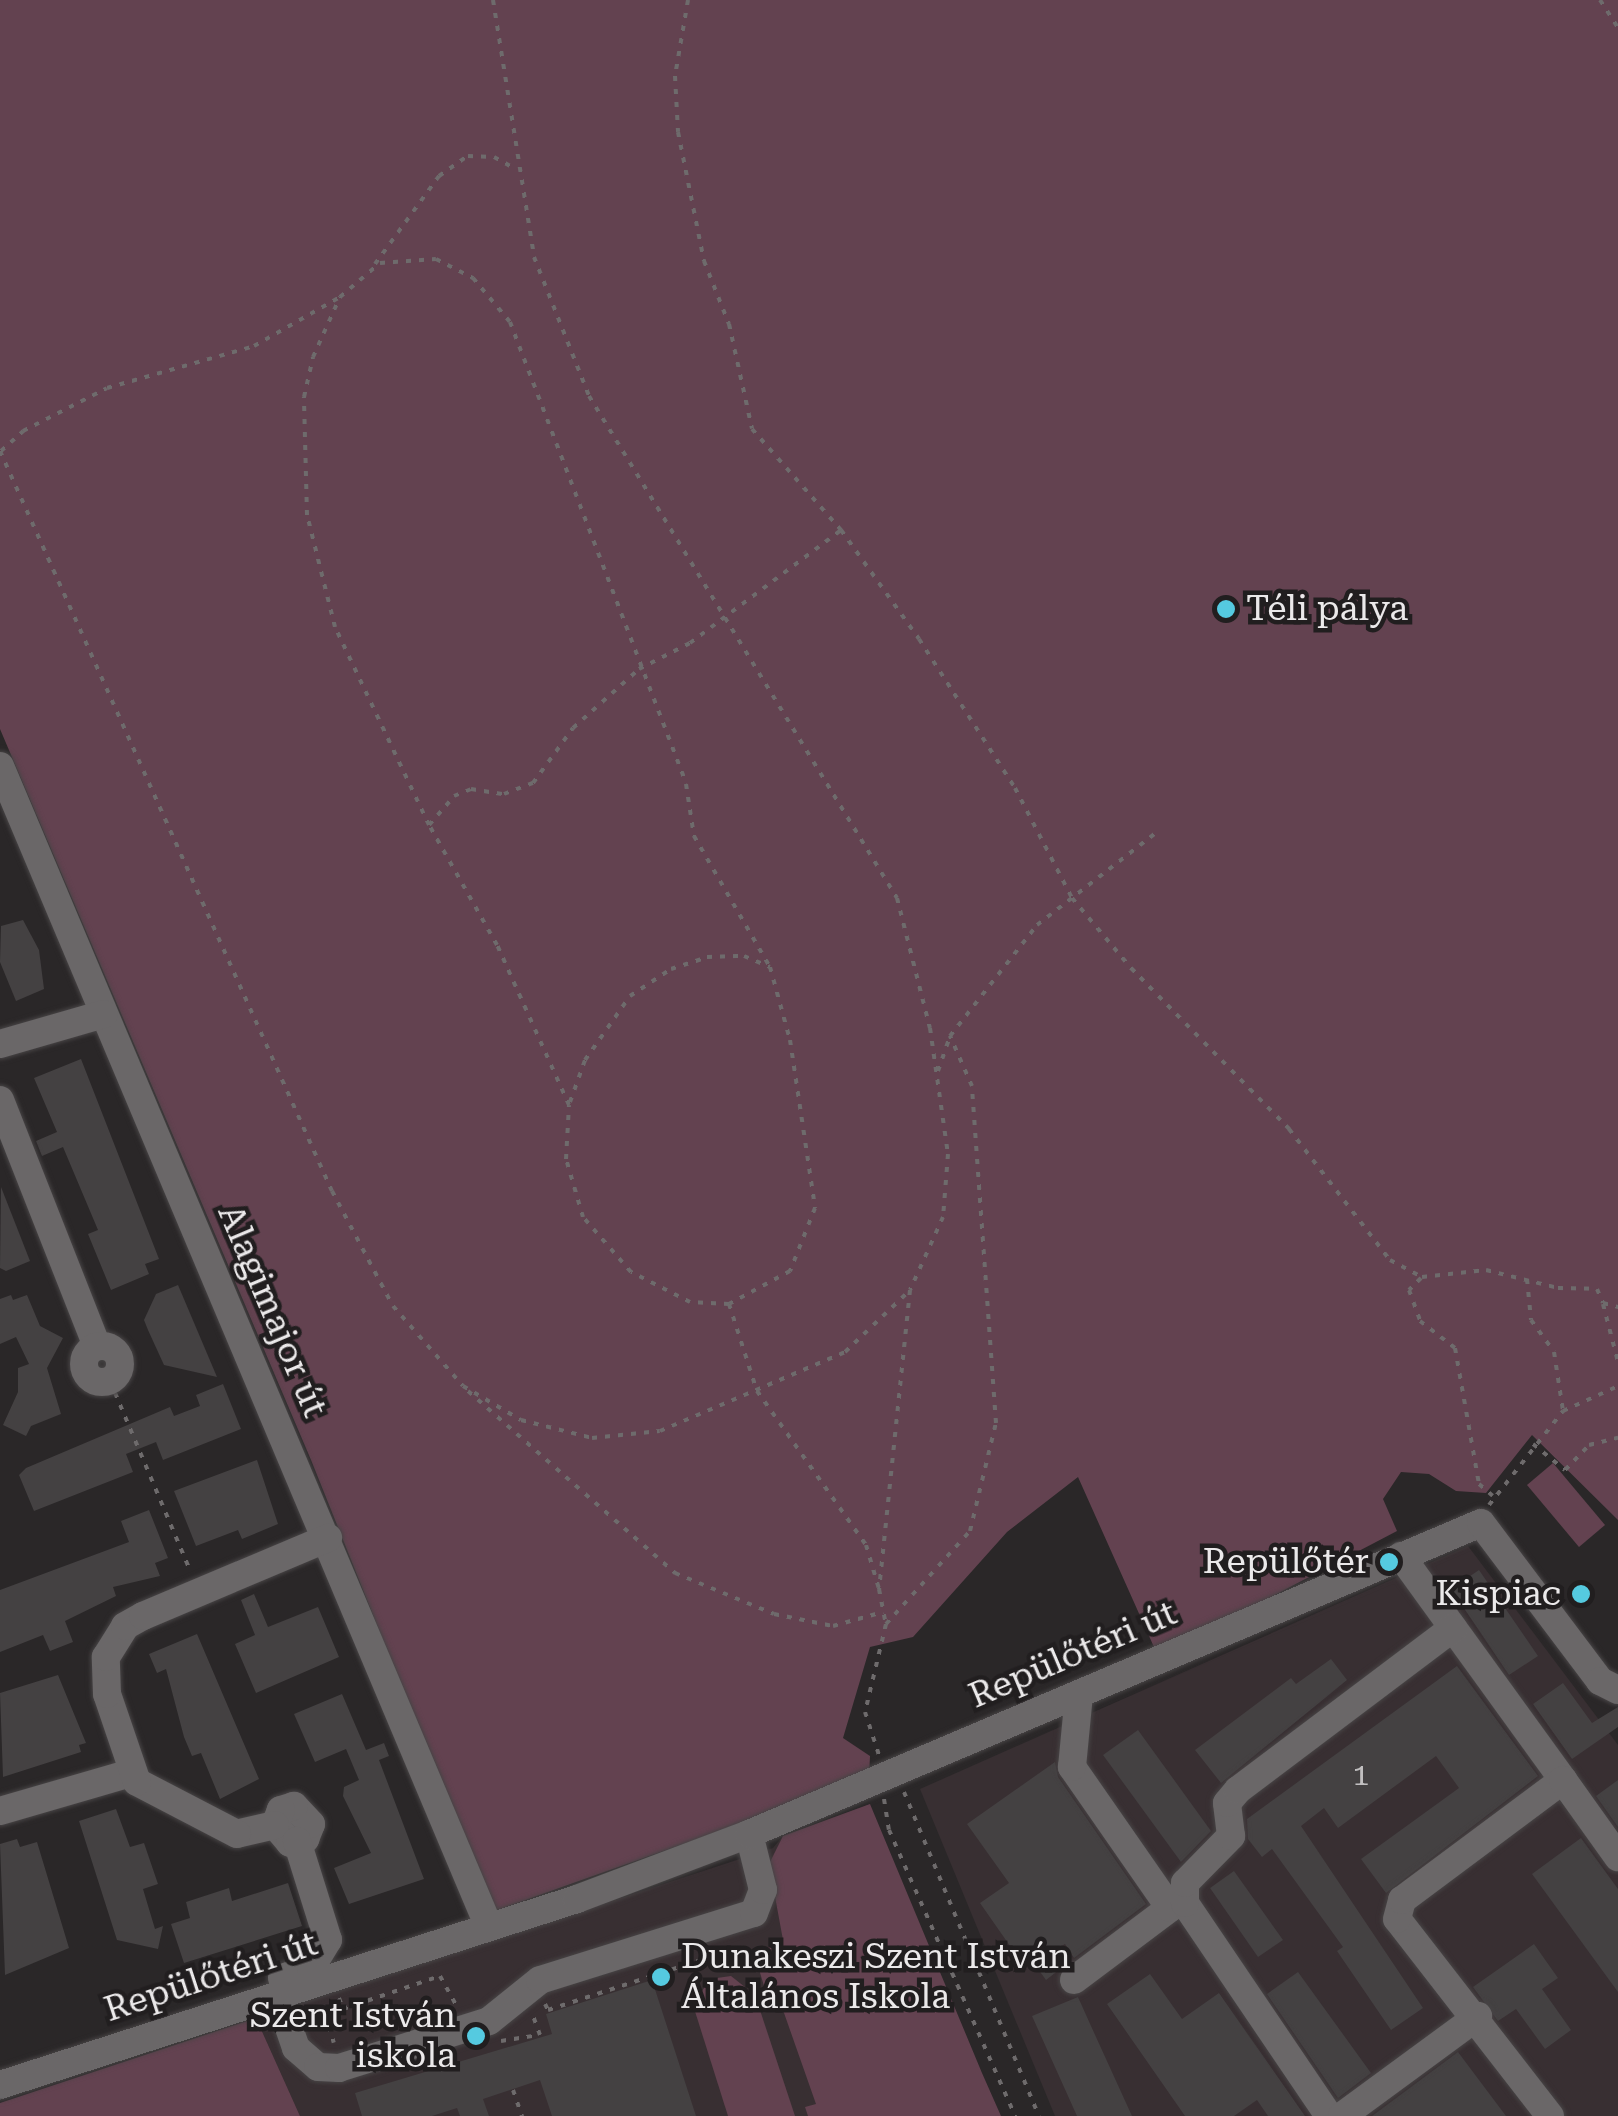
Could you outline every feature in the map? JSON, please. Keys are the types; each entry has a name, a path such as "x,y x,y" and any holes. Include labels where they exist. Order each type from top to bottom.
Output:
{"street":[{"name":"Alagimajor út","path":"0,766 475,1886"},
{"path":"0,1044 104,1014"},
{"path":"0,1100 96,1346 84,1369 93,1380 110,1381"},
{"path":"1481,1522 1600,1681 1618,1690"},
{"name":"Repülőtéri út","path":"0,2085 489,1927 748,1834 886,1769 1079,1694 1481,1522"},
{"path":"0,2072 311,1968 324,1950 328,1926 286,1833 237,1834 148,1792 131,1773 107,1694 106,1657 125,1626 328,1538"},
{"path":"1401,1556 1618,1856"},
{"path":"1329,2116 1185,1903 1185,1884 1231,1836 1227,1803 1238,1790 1453,1628"},
{"path":"1074,1980 1170,1908 1072,1767 1079,1694"},
{"path":"0,1811 131,1773"},
{"path":"1550,2116 1478,2016 1397,1919 1402,1900 1562,1780"},
{"path":"278,1996 307,2062 339,2068 500,2012 535,1982 724,1932 754,1913 760,1902 762,1884 748,1834"},
{"path":"475,1886 489,1927"},
{"path":"444,1942 465,1924 475,1886"},
{"path":"1342,2116 1478,2016"}],"path":[{"path":"493,0 516,169 534,257 589,396 897,898 936,1075 948,1154 943,1217 910,1290 879,1589"},
{"path":"688,0 675,76 678,132 704,261 729,324 737,382 752,429 841,530 1016,788 1072,898 1131,968 1289,1129 1390,1260 1422,1276 1486,1270 1597,1289 1618,1362"},
{"path":"1600,0 1618,28"},
{"path":"516,169 494,157 468,156 439,176 372,268 340,297 254,346 108,388 23,430 0,452 332,1191 393,1306 463,1386 675,1573 774,1614 833,1626 883,1612"},
{"path":"372,268 408,257 436,259 473,278 510,322 686,784 694,836 770,968 790,1040 815,1208 790,1270 729,1304 690,1302 631,1272 583,1216 566,1159 569,1105 585,1060 630,996 671,969 707,958 744,956 770,968"},
{"path":"340,297 312,357 304,398 307,516 335,627 430,825 497,945 569,1105"},
{"path":"430,825 454,796 472,790 504,794 533,783 573,728 639,669 690,643 725,613 841,530"},
{"path":"936,1075 950,1036 1037,925 1157,832"},
{"path":"886,1624 970,1531 996,1423 972,1086 950,1036"},
{"path":"1422,1276 1409,1290 1420,1320 1455,1348 1479,1484 1493,1496"},
{"path":"1527,1279 1531,1320 1554,1352 1563,1411"},
{"path":"463,1386 521,1420 592,1438 660,1431 844,1352 910,1290"},
{"path":"1602,1303 1618,1307"},
{"path":"729,1304 757,1391 866,1545 886,1624 865,1712 886,1769 1040,2116"},
{"path":"110,1381 199,1592"},
{"path":"1481,1522 1493,1496 1563,1411 1618,1386"},
{"path":"1534,1444 1565,1470 1589,1445 1618,1438"},
{"path":"886,1769 888,1830 1015,2116"},
{"path":"288,2024 440,1976 472,2022"},
{"path":"333,1977 343,2009"},
{"path":"513,2090 522,2116"}],"shaded area":[{"path":"0,0 1618,0 1618,1520 1532,1435 1486,1493 1456,1491 1429,1474 1401,1472 1383,1499 1397,1531 1158,1656 1078,1477 1007,1532 913,1637 870,1647 843,1738 870,1756 869,1778 492,1912 311,1460 0,729"},
{"path":"1553,1463 1605,1525 1579,1547 1527,1485"},
{"path":"1468,1546 1618,1745 1618,2116 1055,2116 920,1789"},
{"name":"Dunakeszi Szent István Általános Iskola","path":"870,1804 882,2116 300,2116 256,2018 773,1848 783,1836"},
{"path":"870,1804 1001,2116 808,2116 805,2107 816,2104 777,1993 767,1996 754,1953 783,1940 769,1864 783,1836"},
{"path":"731,1976 755,1995 795,2116 728,2116 693,2005 710,1979"},
{"path":"256,2018 300,2116 0,2116 0,2103"}],"building":[{"path":"23,920 39,950 44,989 16,1001 0,962 1,926"},
{"path":"81,1059 159,1259 145,1264 149,1274 111,1290 88,1234 98,1230 63,1147 42,1156 36,1141 57,1132 34,1078"},
{"path":"1,1187 30,1261 6,1271 0,1268"},
{"path":"178,1285 217,1377 164,1365 148,1330 144,1320 156,1294"},
{"path":"11,1295 13,1300 27,1295 40,1326 63,1338 47,1368 61,1414 31,1426 26,1436 3,1425 18,1392 18,1368 29,1364 16,1337 0,1344 0,1299"},
{"path":"223,1384 241,1429 163,1460 156,1442 126,1454 133,1472 34,1511 19,1475 26,1468 170,1407 174,1416 200,1406 196,1395"},
{"path":"257,1460 278,1524 242,1539 238,1530 196,1546 174,1491"},
{"path":"149,1510 168,1558 155,1563 160,1576 113,1587 116,1596 65,1621 73,1642 50,1651 43,1635 0,1652 0,1590 129,1542 121,1521"},
{"path":"1479,1570 1538,1656 1509,1675 1451,1589"},
{"path":"254,1594 268,1627 318,1607 339,1657 256,1693 235,1644 255,1635 241,1600"},
{"path":"197,1634 259,1779 220,1799 201,1753 192,1756 184,1737 166,1669 157,1673 149,1654"},
{"path":"1331,1659 1347,1680 1221,1783 1195,1750 1291,1678 1296,1684"},
{"path":"1457,1666 1538,1776 1386,1893 1361,1859 1459,1788 1436,1756 1338,1828 1324,1808 1301,1826 1423,2008 1391,2030 1337,1951 1343,1947 1272,1849 1262,1857 1248,1839 1247,1819"},
{"path":"58,1675 86,1743 79,1745 81,1752 3,1777 0,1693"},
{"path":"1563,1683 1592,1723 1618,1707 1618,1727 1572,1759 1533,1704"},
{"path":"342,1694 366,1750 384,1743 389,1756 379,1760 424,1879 349,1904 334,1868 371,1853 343,1796 344,1787 359,1780 346,1749 315,1762 294,1714"},
{"path":"1138,1730 1211,1831 1181,1862 1103,1755"},
{"path":"1055,1762 1058,1777 1146,1904 1074,1958 1065,1944 1056,1949 1064,1966 1046,1980 1025,1951 1017,1956 980,1903 1009,1883 967,1824"},
{"path":"1618,1780 1618,1827 1596,1796"},
{"path":"116,1809 130,1847 144,1843 158,1884 143,1889 155,1929 163,1926 158,1949 117,1940 79,1821"},
{"path":"1581,1838 1618,1889 1618,1992 1532,1874"},
{"path":"17,1839 20,1847 37,1842 69,1948 5,1975 0,1844"},
{"path":"1234,1871 1283,1940 1258,1957 1210,1888"},
{"path":"288,1883 302,1926 184,1963 171,1924 190,1918 186,1902 229,1888 232,1901"},
{"path":"1534,1944 1558,1978 1542,1989 1571,2030 1545,2049 1516,2009 1498,2021 1473,1987"},
{"path":"1298,1972 1371,2073 1338,2098 1267,1994"},
{"path":"1150,1974 1182,2019 1219,1993 1305,2116 1268,2116 1257,2100 1234,2116 1185,2116 1107,2004"},
{"path":"652,1980 696,2116 552,2116 540,2080 483,2099 489,2116 460,2116 457,2108 432,2116 362,2116 355,2093 552,2034 546,2014"},
{"path":"1078,1997 1132,2116 1077,2116 1032,2016"},
{"path":"1458,2052 1506,2116 1372,2116"}],"place":[{"name":"Téli pálya","path":"1226,609"},
{"name":"Repülőtér","path":"1389,1562"},
{"name":"Kispiac","path":"1581,1594"},
{"name":"Dunakeszi Szent István Általános Iskola","path":"661,1977"},
{"name":"Szent István iskola","path":"476,2036"}]}
